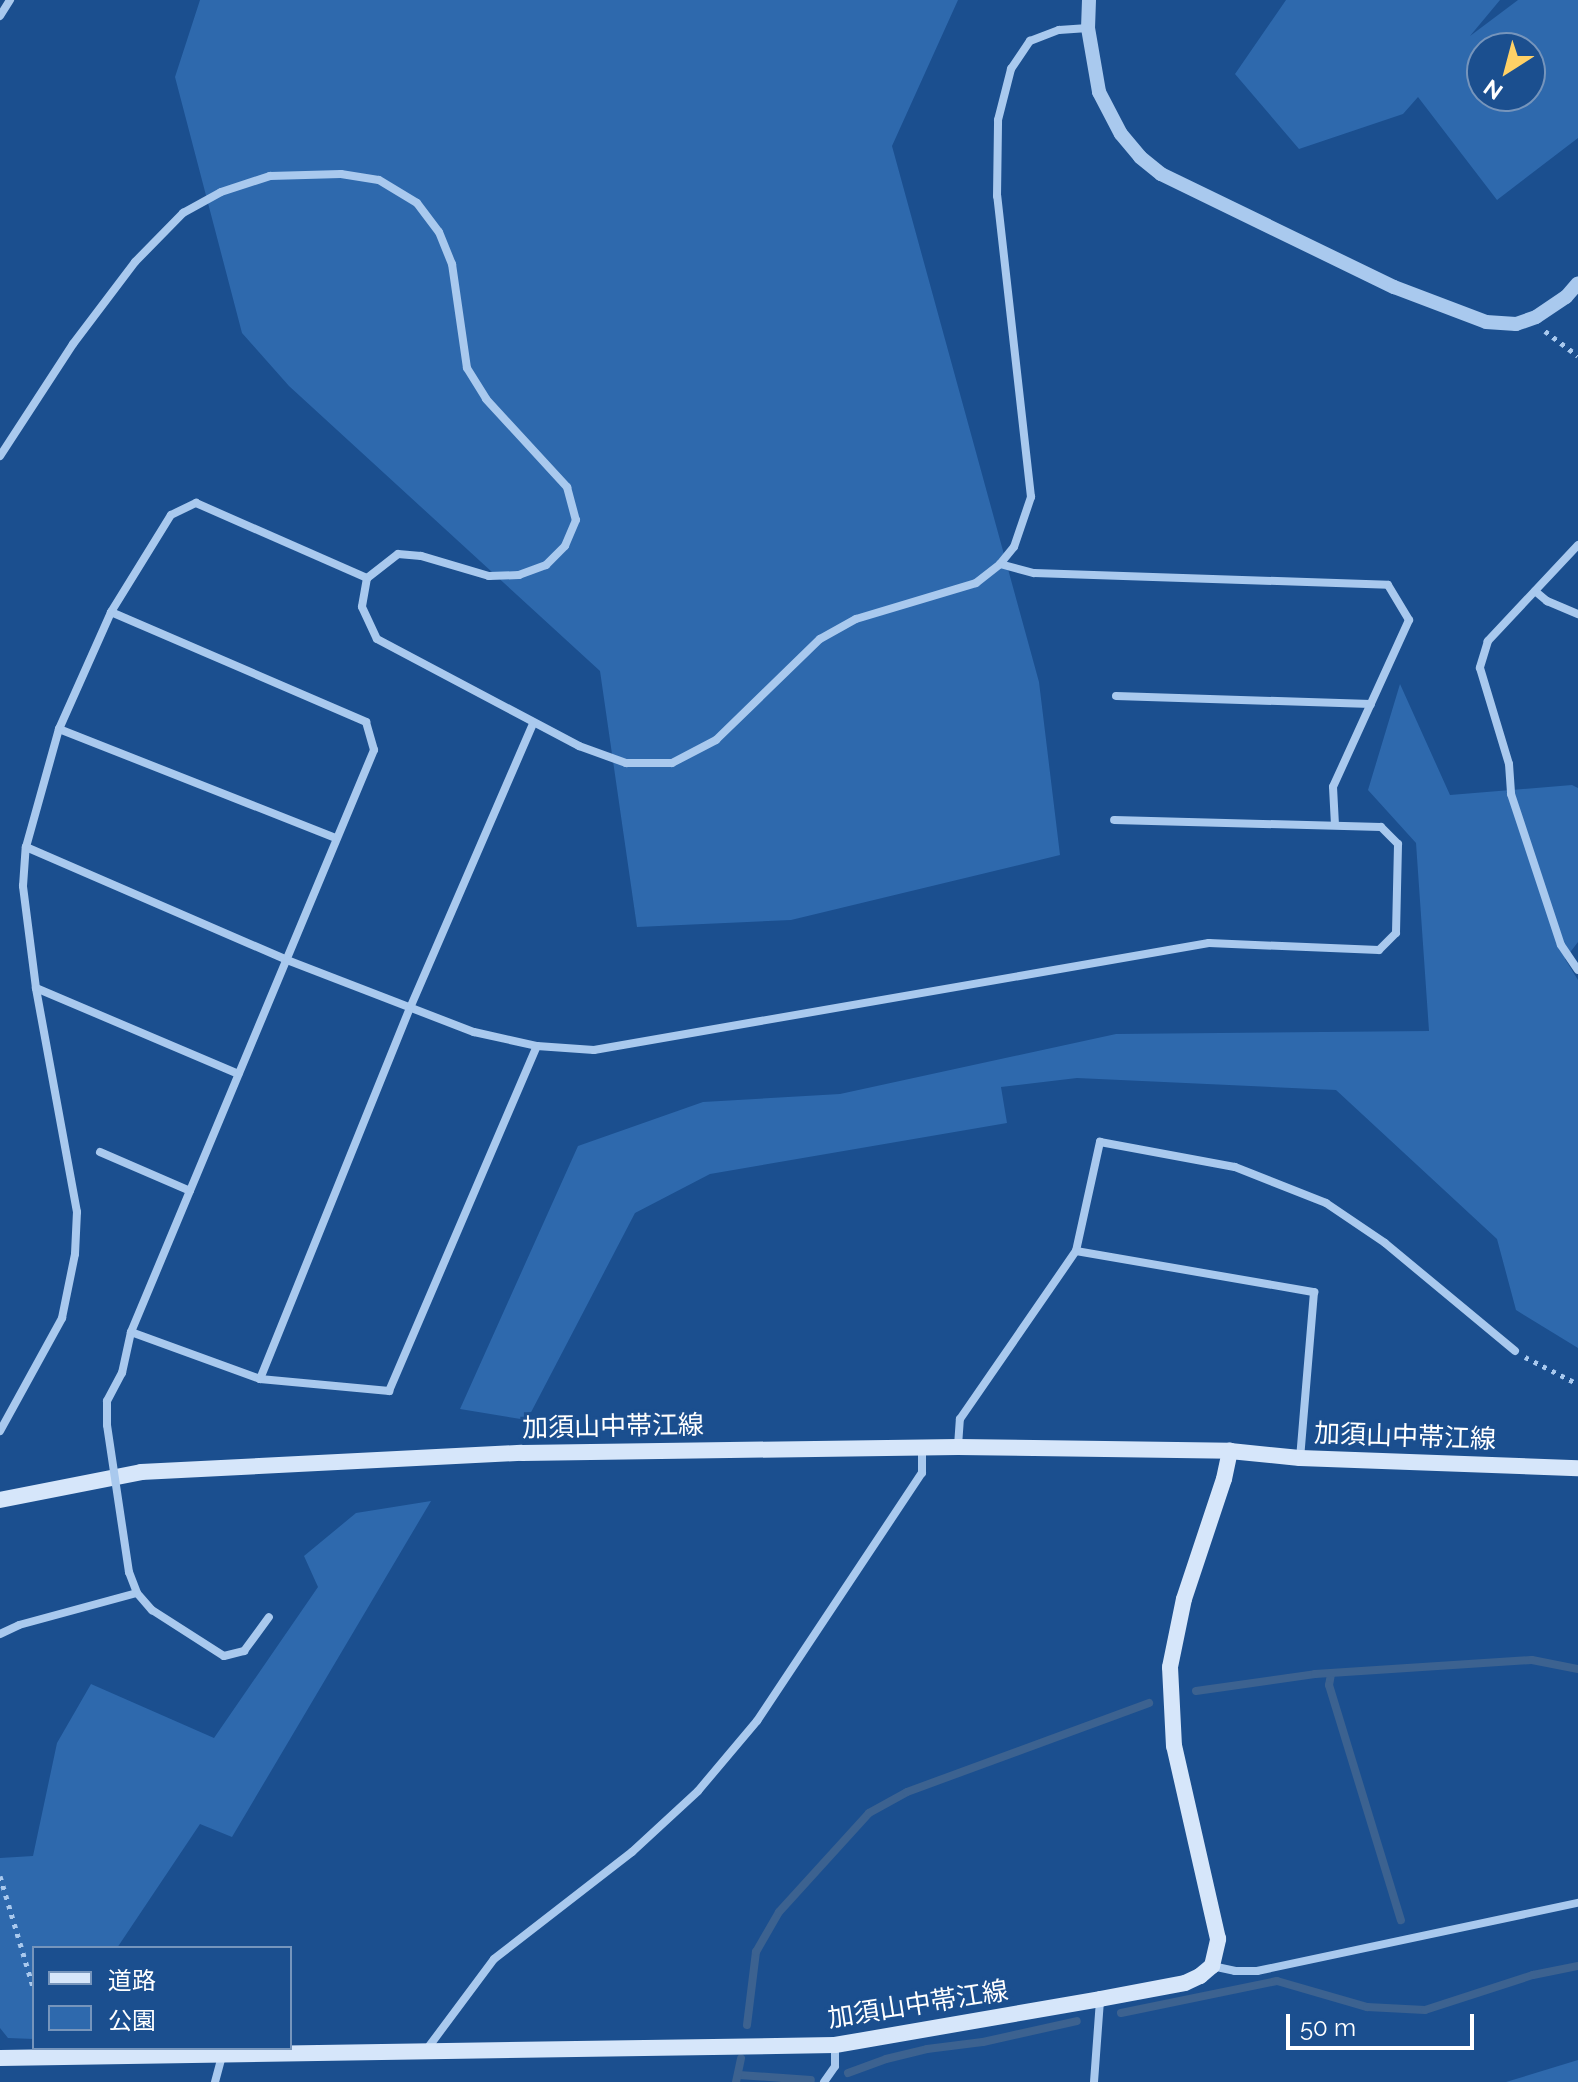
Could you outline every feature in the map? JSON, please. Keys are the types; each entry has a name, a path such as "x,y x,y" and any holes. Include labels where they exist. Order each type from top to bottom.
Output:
{"main road":[{"name":"加須山中帯江線","path":"0,1500 141,1472 522,1453 958,1447 1230,1451 1300,1458 1578,1468"},
{"path":"1212,1966 1218,1939 1174,1746 1170,1667 1184,1599 1224,1479 1230,1451"},
{"name":"加須山中帯江線","path":"0,2058 835,2045 1185,1983 1212,1966"}],"street":[{"path":"0,16 10,0"},
{"path":"1089,0 1088,28 1099,92 1121,134 1140,157 1161,174 1446,309 1486,322 1516,324 1536,317 1566,297 1578,283"},
{"path":"0,456 73,344 135,262 183,213 221,192 270,176 341,174 379,180 417,203 439,232 452,264 467,368 486,399 567,487 576,520 565,546 546,565 519,575 489,576 421,556 398,554 367,578 362,607 377,639 533,724 626,763 672,763 716,740 820,639 856,619 976,583 1000,564 1014,547 1031,497 997,196 998,120 1011,69 1030,41 1059,30 1088,28"},
{"path":"0,1431 62,1318 75,1254 77,1212 36,988 23,886 26,847 59,729 111,612 171,515 196,503 367,578"},
{"path":"1578,545 1488,641 1480,668 1509,764 1511,794 1561,945 1578,970"},
{"path":"1000,564 1034,573 1388,585 1409,620 1333,787 1335,824"},
{"path":"1535,591 1547,601 1578,614"},
{"path":"111,612 366,722 374,750 131,1332 122,1373 107,1401 107,1425 129,1572 137,1593 171,1623 224,1656 244,1651 269,1617"},
{"path":"1116,696 1371,704"},
{"path":"260,1379 410,1008 533,724"},
{"path":"59,729 336,838"},
{"path":"26,847 287,960 474,1032 537,1046 594,1050 1209,943 1379,950 1396,933 1398,844 1381,827 1114,820"},
{"path":"36,988 239,1074"},
{"path":"131,1332 260,1379 389,1391 537,1046"},
{"path":"958,1447 960,1419 1076,1251 1100,1142 1235,1167 1326,1203 1385,1243 1515,1351"},
{"path":"100,1152 190,1191"},
{"path":"1076,1251 1314,1292 1300,1458"},
{"path":"426,2050 494,1959 632,1852 698,1791 757,1721 922,1473 922,1448"},
{"path":"0,1634 19,1625 137,1593"},
{"path":"1212,1966 1257,1971 1578,1903"},
{"path":"1094,2082 1100,1999"},
{"path":"824,2082 835,2066 835,2045"},
{"path":"215,2082 222,2056"}],"path":[{"path":"1536,317 1545,331 1578,356"},
{"path":"1515,1351 1578,1384"},
{"path":"0,1876 32,1983"}],"green space":[{"path":"200,0 958,0 892,146 1039,682 1060,855 791,920 637,927 600,671 289,386 242,333 175,77"},
{"path":"1286,0 1500,0 1473,32 1466,32 1466,112 1546,112 1546,32 1475,32 1518,0 1578,0 1578,138 1497,200 1418,97 1403,114 1299,149 1235,74"},
{"path":"1400,684 1450,795 1572,785 1578,788 1578,942 1565,959 1578,980 1578,1348 1516,1310 1497,1239 1336,1090 1077,1078 1001,1087 1007,1123 710,1174 635,1213 527,1420 460,1409 578,1146 703,1102 840,1094 1116,1034 1429,1031 1416,843 1368,790"},
{"path":"431,1501 232,1837 200,1824 118,1946 32,1946 32,2039 8,2038 0,2028 0,1858 33,1856 57,1743 91,1684 214,1738 318,1587 304,1556 356,1513"},
{"path":"1578,2060 1578,2082 1506,2082"}],"waterway":[{"path":"1196,1691 1315,1674 1532,1660 1578,1669"},
{"path":"1331,1674 1329,1685 1401,1920"},
{"path":"747,2025 756,1952 779,1912 869,1813 907,1792 1149,1703"},
{"path":"1121,2013 1277,1981 1367,2007 1425,2010 1533,1975 1578,1966"},
{"path":"848,2073 927,2049 983,2042 1077,2021"},
{"path":"736,2082 741,2059"},
{"path":"739,2075 811,2080"}]}
